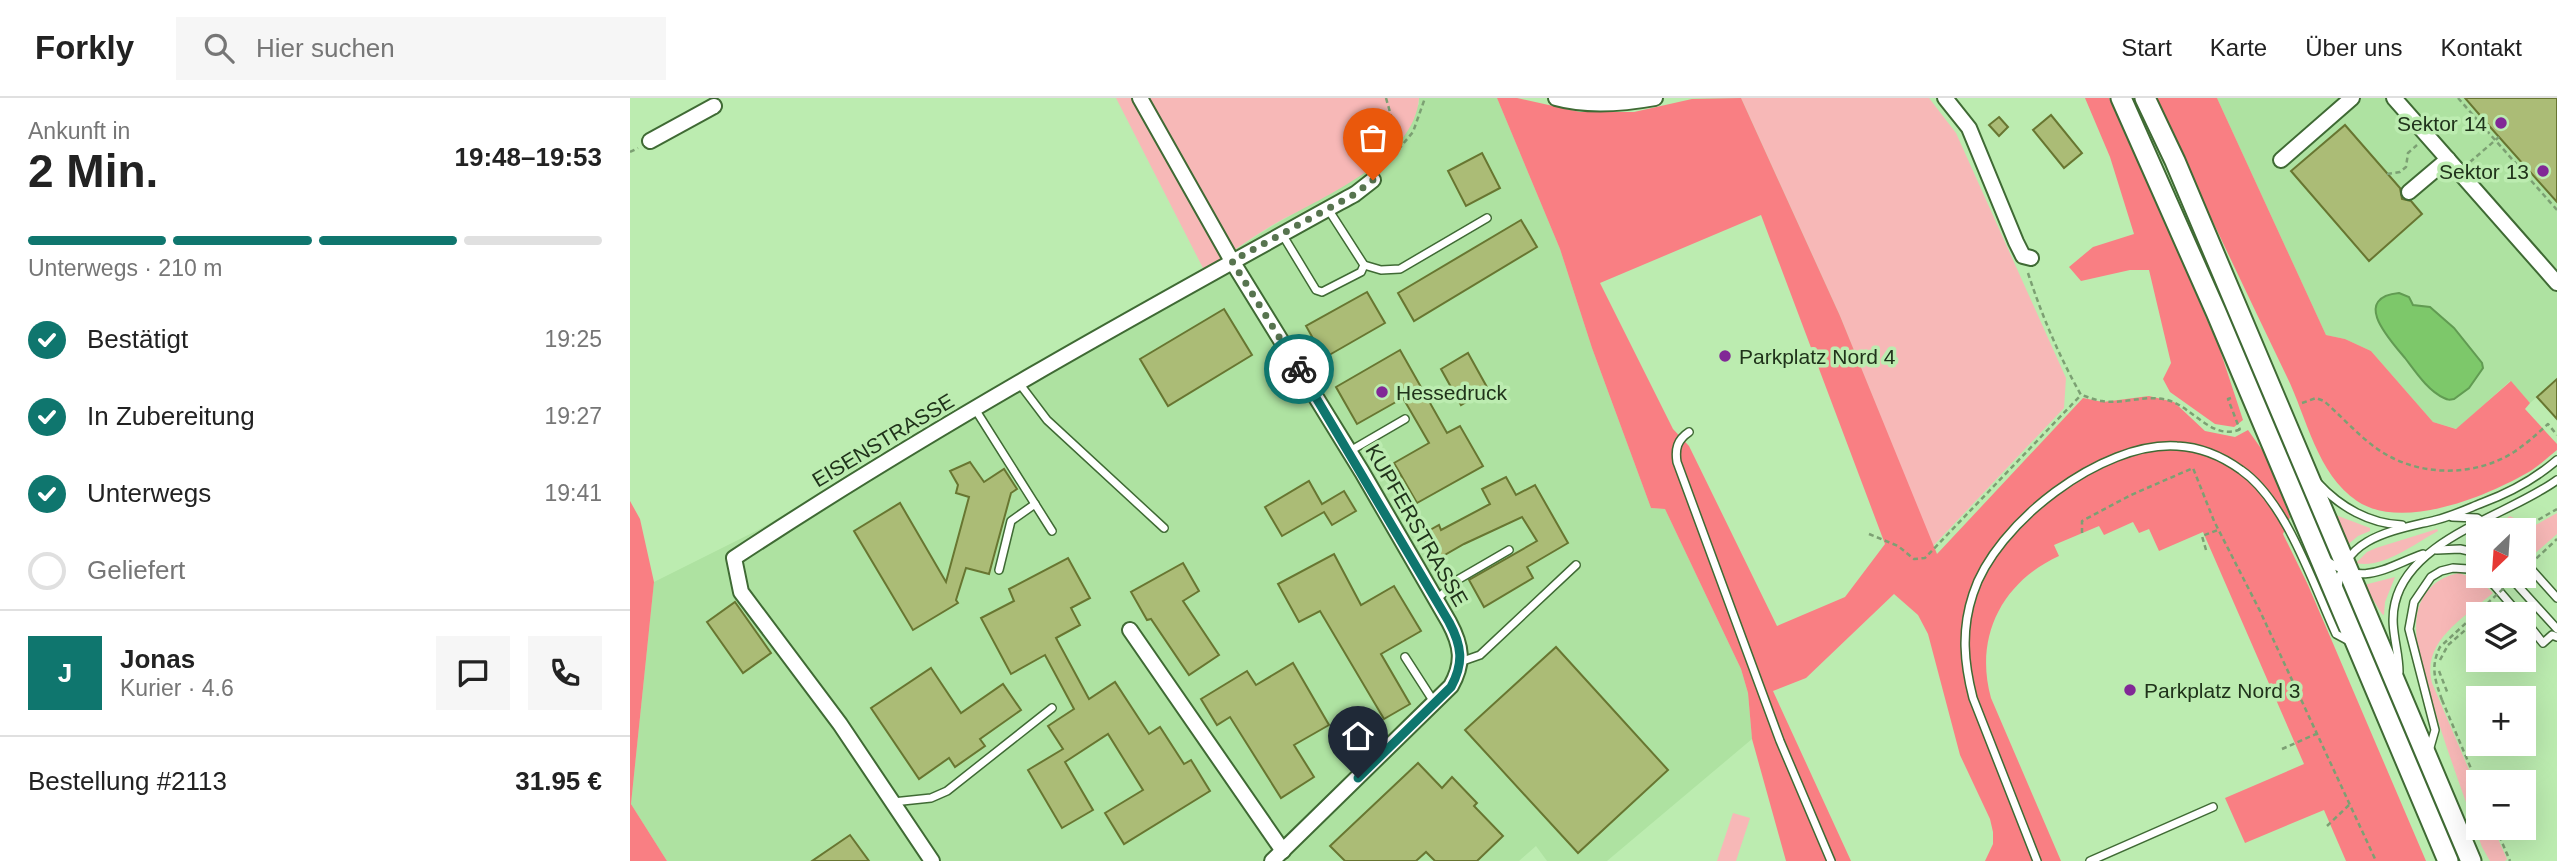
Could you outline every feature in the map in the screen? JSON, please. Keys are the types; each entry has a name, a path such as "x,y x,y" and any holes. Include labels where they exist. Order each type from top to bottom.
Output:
{"main road":[{"path":"2122,98 2448,861"},
{"path":"2145,98 2175,161 2345,568 2472,861"}],"street":[{"path":"650,141 711,102 728,98"},
{"name":"KUPFERSTRASSE","path":"1140,98 1232,261 1349,451 1436,600 1458,639 1460,662"},
{"path":"1556,98 1570,102 1604,104 1655,98"},
{"path":"1945,98 1969,128 2027,257"},
{"path":"2281,160 2352,98"},
{"path":"2394,98 2557,283"},
{"path":"2409,192 2448,159"},
{"name":"EISENSTRASSE","path":"932,861 840,724 741,592 734,558 814,506 975,409 1232,261 1355,194 1373,180"},
{"path":"1130,631 1278,856 1451,687 1460,662"}],"lane":[{"path":"1328,208 1364,265 1381,270 1400,269 1487,218"},
{"path":"1282,233 1316,290 1322,292 1361,272 1364,265"},
{"path":"1019,383 1047,420 1164,528"},
{"path":"975,409 1052,531"},
{"path":"1349,451 1405,419"},
{"path":"1689,432 1678,443 1677,462 1780,741 1830,861"},
{"path":"2037,861 1973,698 1967,677 1964,633 1973,592 1984,568 2005,539 2027,515 2081,476 2135,451 2157,447 2178,446 2224,459 2250,477 2271,500 2292,537 2336,634 2357,646"},
{"path":"2438,519 2511,491 2557,460"},
{"path":"2302,462 2321,486 2352,511 2374,520 2407,525"},
{"path":"2489,518 2530,498 2557,480"},
{"path":"999,570 1012,521 1035,504"},
{"path":"2339,604 2337,585 2345,568 2362,545 2407,525 2463,516 2471,518"},
{"path":"2397,685 2399,669 2393,625 2395,603 2418,561 2466,531"},
{"path":"2314,546 2322,556 2345,568 2369,575 2433,551 2466,551"},
{"path":"1436,600 1460,579 1509,550"},
{"path":"1460,662 1480,655 1576,565"},
{"path":"2428,755 2435,730 2411,642 2409,629 2414,601 2431,578 2441,571 2466,570"},
{"path":"2536,574 2557,598"},
{"path":"2497,588 2509,602"},
{"path":"2520,588 2557,629"},
{"path":"2536,634 2543,643 2553,635 2557,637"},
{"path":"1405,657 1435,703"},
{"path":"893,802 931,798 947,791 1052,708"},
{"path":"2090,861 2213,807"}],"path":[{"path":"1386,98 1400,147"},
{"path":"1373,180 1413,132 1425,98"},
{"path":"2458,98 2557,210"},
{"path":"2388,174 2400,172 2406,167 2408,153 2427,136"},
{"path":"2459,172 2499,137"},
{"path":"2027,257 2044,318 2065,368 2081,395 2103,401 2149,396 2174,402 2207,426 2234,433 2241,430 2228,399 2231,398"},
{"path":"1869,534 1898,546 1914,559 1925,558 2081,395"},
{"path":"2302,403 2316,398 2325,401 2376,448 2399,461 2427,470 2469,470 2490,464 2513,453 2547,424 2557,435"},
{"path":"2082,533 2082,522 2132,495 2193,468 2218,530 2260,611 2376,861"},
{"path":"2536,521 2557,509"},
{"path":"2206,550 2202,536 2218,530"},
{"path":"2536,559 2557,539"},
{"path":"2472,770 2433,674 2434,659 2440,647 2504,588"},
{"path":"2440,660 2448,645 2466,629"},
{"path":"2439,671 2448,694"},
{"path":"2443,701 2450,699"},
{"path":"2282,749 2316,734"},
{"path":"2327,826 2349,805"},
{"path":"2501,840 2509,860"}],"shaded area":[{"path":"1116,98 1419,98 1413,120 1401,140 1383,159 1337,190 1271,226 1204,270"},
{"path":"1419,98 1497,98 1560,249 1592,348 1651,508 1665,509 1741,669 1748,693 1752,739 1607,861 1547,861 1536,846 1519,861 667,861 631,804 654,582 758,530 1204,270 1269,228 1375,166 1419,104"},
{"path":"1497,98 1517,98 1580,112 1634,112 1692,99 1741,98 1840,316 1937,554 2083,398 2103,402 2149,396 2174,402 2205,431 2235,437 2248,430 2265,454 2290,517 2283,534 2308,585 2426,861 2346,861 2324,810 2245,843 2225,798 2304,764 2203,532 2159,551 2149,529 2139,533 2133,522 2104,535 2099,526 2054,545 2059,556 2039,567 2008,596 1990,633 1986,654 1991,698 2061,861 1985,861 1993,844 1990,819 1960,755 1928,634 1918,615 1894,594 1806,678 1773,691 1851,861 1786,861 1752,739 1748,693 1741,669 1665,509 1651,508 1592,348 1560,249","holes":["1761,215 1885,544 1845,597 1777,626 1689,446 1673,429 1600,283"]},
{"path":"1741,98 1929,98 1956,133 2066,378 2064,408 1933,546 1840,316"},
{"path":"2085,98 2109,98 2152,191 2220,350 2243,420 2234,427 2215,424 2170,392 2163,379 2171,363 2149,270 2130,270 2081,281 2069,267 2093,247 2134,234 2110,157"},
{"path":"2156,98 2217,98 2326,335 2345,339 2371,351 2433,422 2456,429 2511,381 2530,403 2525,409 2557,444 2557,450 2531,471 2489,492 2419,512 2397,513 2376,509 2357,501 2343,490 2323,461 2287,377"},
{"path":"2217,98 2557,98 2557,419 2537,397 2530,403 2510,381 2457,429 2433,422 2371,351 2345,339 2326,335"},
{"path":"2399,293 2409,297 2413,305 2430,307 2454,328 2482,363 2483,368 2469,388 2454,399 2444,398 2427,386 2378,321 2377,303 2385,297"},
{"path":"630,501 640,519 654,582 631,804 667,861 630,861"},
{"path":"2557,513 2557,534 2536,552 2536,525"},
{"path":"2333,514 2370,528 2370,531 2358,536 2346,546"},
{"path":"2437,529 2438,531 2388,559 2367,564 2356,563 2367,552 2376,548"},
{"path":"2459,573 2466,575 2466,588 2488,588 2493,593 2482,602 2466,602 2466,615 2439,642 2430,668 2432,683 2469,770 2466,770 2466,801 2424,675 2416,625 2419,607 2426,593 2437,582"},
{"path":"2395,577 2385,602 2384,615 2364,585"},
{"path":"1733,813 1750,818 1736,861 1717,861"},
{"path":"2480,840 2498,840 2507,859 2490,861"}],"building":[{"path":"2465,98 2557,98 2557,202 2491,128"},
{"path":"2051,115 2082,153 2064,168 2033,130"},
{"path":"1999,117 2008,127 1999,136 1989,125"},
{"path":"2345,125 2400,188 2402,199 2411,201 2422,214 2369,261 2291,171"},
{"path":"1482,153 1500,188 1466,206 1448,171"},
{"path":"1521,220 1537,247 1414,321 1398,293"},
{"path":"1367,292 1385,323 1324,358 1306,326"},
{"path":"1224,309 1252,355 1168,406 1140,359"},
{"path":"1400,350 1447,433 1460,426 1483,466 1417,503 1394,463 1429,443 1403,398 1357,424 1336,387"},
{"path":"1468,353 1488,389 1461,405 1441,369"},
{"path":"2557,379 2557,419 2537,397"},
{"path":"970,462 984,482 1004,469 1017,489 1011,493 989,574 966,568 956,600 958,603 913,630 854,531 900,503 946,582 969,497 956,493 958,485 950,471"},
{"path":"1506,477 1516,495 1535,485 1568,543 1527,567 1533,578 1484,607 1469,580 1537,541 1522,517 1436,560 1421,535 1439,525 1441,530 1490,504 1482,489"},
{"path":"1309,481 1322,504 1344,491 1356,511 1332,525 1324,512 1282,536 1265,507"},
{"path":"1334,554 1361,605 1394,586 1421,631 1381,654 1410,704 1384,719 1320,611 1299,622 1278,584"},
{"path":"1068,558 1090,598 1071,608 1080,625 1056,638 1089,699 1115,682 1149,734 1160,727 1184,764 1191,760 1210,791 1124,844 1105,813 1143,790 1108,734 1065,762 1093,810 1062,828 1028,770 1063,749 1048,726 1074,709 1045,655 1011,674 981,618 1014,601 1009,589"},
{"path":"1183,563 1199,591 1183,601 1219,655 1189,675 1151,619 1147,620 1131,592"},
{"path":"735,602 771,653 743,673 707,622"},
{"path":"1556,647 1668,770 1578,853 1465,730"},
{"path":"1293,663 1329,725 1294,745 1314,777 1281,798 1230,717 1217,725 1201,699 1247,671 1256,685"},
{"path":"931,668 961,713 1003,684 1021,710 980,739 985,746 955,767 949,758 919,779 871,708"},
{"path":"1418,763 1442,788 1452,777 1477,803 1474,806 1503,836 1477,861 1435,861 1426,852 1416,861 1345,861 1330,846"},
{"path":"850,835 869,861 812,861"}],"way so far":[{"path":"1299,369 1232,261 1355,194 1373,180"}],"place":[{"name":"Sektor 14","path":"2501,123"},
{"name":"Sektor 13","path":"2543,171"},
{"name":"Parkplatz Nord 4","path":"1725,356"},
{"name":"Hessedruck","path":"1382,392"},
{"name":"Parkplatz Nord 3","path":"2130,690"}],"route":[{"path":"1299,369 1449,622 1458,639 1461,655 1458,673 1451,687 1358,778"}]}
